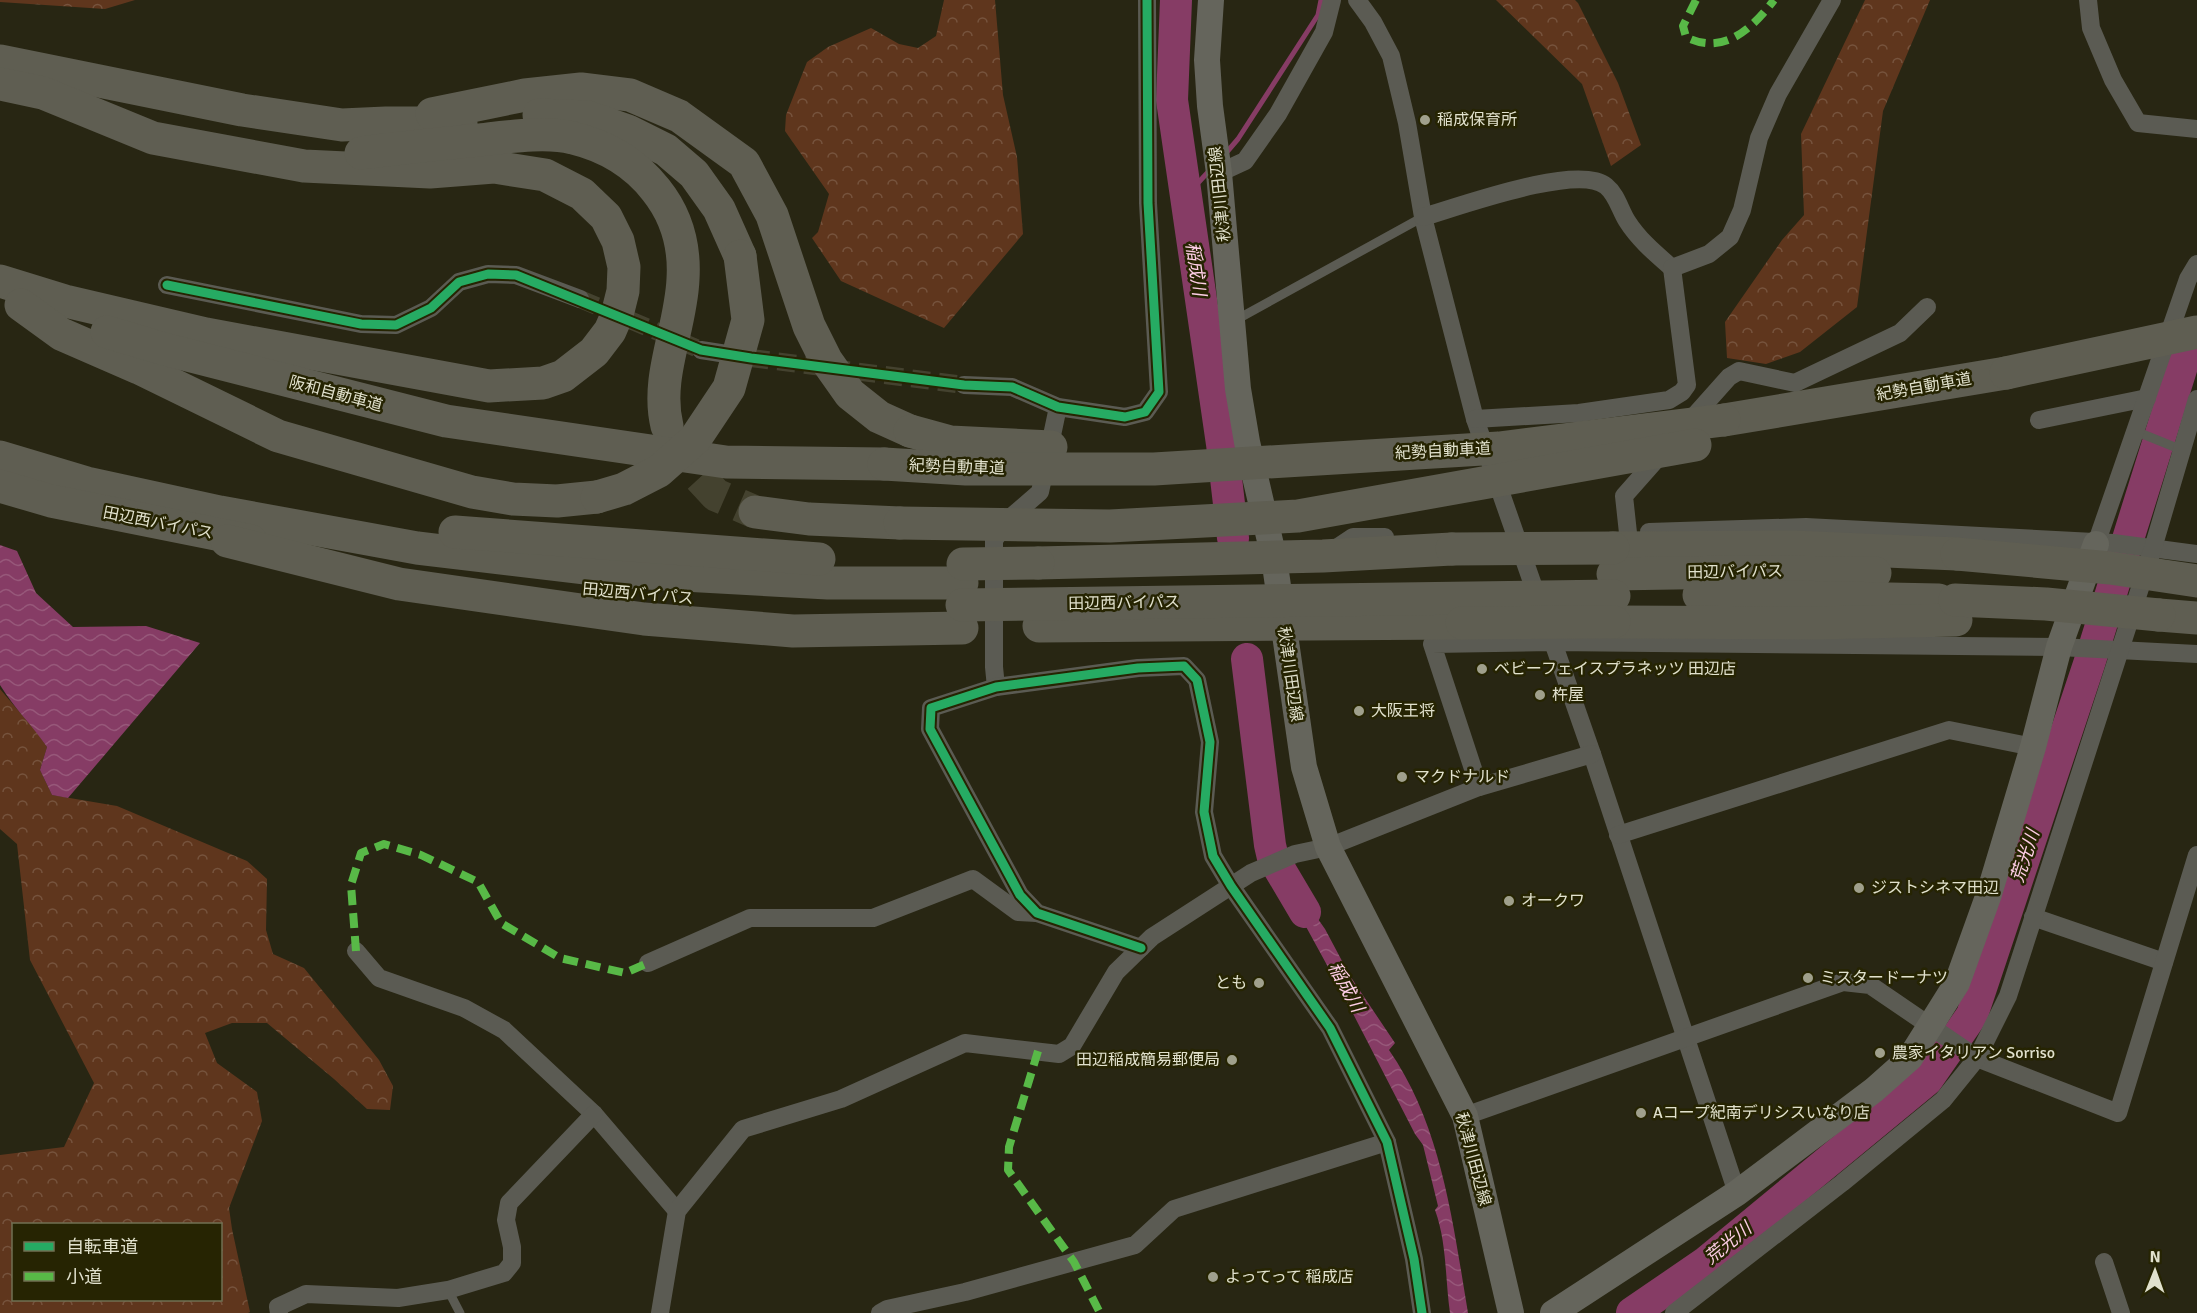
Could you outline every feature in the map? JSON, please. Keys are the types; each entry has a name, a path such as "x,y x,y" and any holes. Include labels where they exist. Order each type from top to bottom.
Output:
{"highway":[{"path":"0,61 242,110 342,125 454,124 533,115 588,117 628,131 666,150 694,174 719,209 740,256 748,320 729,388 695,439 658,471 624,489 597,497 546,501 513,499 472,492 278,436 139,368 61,334 11,301"},
{"path":"0,84 43,93 153,138 304,166 430,172 494,167 545,175 582,194 606,217 618,242 624,267 623,291 617,315 610,331 594,352 563,376 543,382 489,386 207,334 66,301 0,281"},
{"path":"386,123 525,95 581,89 630,95 679,116 744,164 772,215 809,326 826,360 850,394 879,417 910,431 960,442 1190,453 1267,462"},
{"path":"101,116 316,153 355,153 522,135 572,137 614,152 645,176 667,203 682,241 683,279 665,380 663,409 667,426"},
{"name":"阪和自動車道","path":"11,301 164,349 412,414 680,457"},
{"name":"紀勢自動車道","path":"680,457 726,462 884,464 966,469 1154,469 1499,448 1727,429 2197,332"},
{"path":"755,512 809,519 900,523 1110,526 1298,516 1727,429"},
{"name":"田辺西バイパス","path":"0,457 87,483 220,512 798,559 962,595"},
{"name":"田辺西バイパス","path":"0,486 51,501 173,527 436,574 680,598 786,603 962,595 1279,591"},
{"path":"962,595 1038,563 1279,591 1462,623 1616,575 1792,547 1956,587 2110,568 2197,581"},
{"path":"962,595 1039,626 1279,591 1323,556 1452,549 1616,575"},
{"name":"田辺バイパス","path":"1279,591 1616,575 1742,595 1956,587 2050,579 2197,590"},
{"name":"田辺バイパス","path":"1956,587 2046,604 2197,618"}],"main road":[{"name":"秋津川田辺線","path":"1211,0 1207,60 1210,106 1219,173 1238,389 1279,591 1304,767 1328,847 1464,1116 1511,1313"},
{"path":"1553,1313 1737,1193 1874,1090 1910,1058 1937,1029 1957,984 1989,894 2033,747 2059,647 2104,543"}],"street":[{"path":"964,385 1012,387 1058,407 1125,417 1145,412 1159,392 1148,203 1147,0"},
{"path":"1219,173 1245,161 1278,114 1324,32 1332,0"},
{"path":"1357,0 1373,22 1391,56 1407,123 1423,217 1475,418 1592,754 1737,1193"},
{"path":"1672,268 1709,254 1730,237 1742,210 1759,138 1778,94 1832,0"},
{"path":"2088,0 2091,28 2113,80 2138,123 2197,129"},
{"path":"1423,217 1536,184 1571,178 1592,180 1605,185 1614,196 1627,221 1645,243 1672,268 1687,385 1682,392 1669,400 1579,413 1475,418"},
{"path":"2104,543 2135,431 2188,279 2197,264"},
{"path":"167,285 361,324 396,324 431,308 459,282 488,274 516,275 580,299"},
{"path":"1616,575 1624,496 1729,377 1739,371 1795,383 1900,333 1927,307"},
{"path":"701,350 751,358"},
{"path":"2039,420 2147,398"},
{"path":"1674,1313 1833,1190 1943,1100 2008,996 2153,548 2197,399"},
{"path":"996,687 994,540 1010,518 1040,492 1058,407"},
{"path":"1323,556 1353,537 1516,537 1616,575 1806,526 2104,543 2197,554"},
{"path":"1479,788 1432,644 1552,642 2059,647 2197,654"},
{"path":"1037,913 1020,896 930,729 931,708 996,687 1138,668 1184,666 1197,680 1210,742 1204,812 1213,856 1231,886 1330,1028 1388,1142 1414,1259 1422,1313"},
{"path":"1618,835 1949,730 2033,747"},
{"path":"660,1313 677,1211 743,1129 873,1087 964,1043 1059,1054 1072,1046 1116,972 1141,948 1152,938 1251,873 1295,854 1328,847 1479,788 1592,754"},
{"path":"1464,1116 1843,982 1870,985 1973,1055 2118,1113 2197,855"},
{"path":"648,963 750,918 873,918 973,879 1018,912 1037,913 1141,948"},
{"path":"2033,917 2164,962"},
{"path":"356,951 379,978 464,1008 504,1030 594,1114 677,1211"},
{"path":"279,1313 278,1307 306,1294 398,1298 448,1290 504,1273 512,1263 512,1247 506,1220 508,1203 594,1114"},
{"path":"880,1313 887,1309 965,1293 1136,1245 1174,1209 1388,1142"},
{"path":"2104,1262 2121,1313"}],"lane":[{"path":"1232,322 1423,217"},
{"path":"2135,431 2182,450"},
{"path":"448,1290 460,1313"}],"green space":[{"path":"0,0 135,0 105,9 0,2"},
{"path":"944,0 995,0 1003,95 1017,157 1023,234 944,328 841,281 812,238 818,232 829,194 785,131 786,115 807,62 828,47 871,28 899,44 918,48 936,36"},
{"path":"1496,0 1575,0 1578,3 1618,83 1641,145 1611,166 1582,84"},
{"path":"1865,0 1930,0 1883,111 1857,307 1800,352 1766,364 1727,358 1725,322 1782,240 1804,215 1801,134"},
{"path":"0,689 47,747 40,770 52,795 117,806 247,861 267,879 266,930 273,954 304,968 379,1060 393,1086 390,1110 367,1109 267,1023 232,1023 205,1033 217,1063 257,1092 262,1121 229,1208 250,1312 248,1313 0,1313 0,1155 64,1147 94,1083 30,960 17,844 0,829"}],"water":[{"path":"0,545 17,551 36,593 73,627 146,626 200,643 68,798 52,795 40,770 47,747 0,685"},
{"path":"1287,875 1325,929 1350,976 1395,1043 1389,1050 1407,1079 1422,1111 1443,1177 1468,1313 1450,1313 1444,1248 1435,1210 1438,1206 1423,1145 1415,1134 1280,879"}],"waterway":[{"name":"稲成川","path":"1176,0 1172,100 1222,444 1233,538"},
{"path":"1226,153 1238,139 1318,15 1321,0"},
{"path":"1186,196 1209,171"},
{"name":"荒光川","path":"1632,1313 1705,1263 1927,1080 1972,1015 2089,664 2182,366 2197,332"},
{"name":"稲成川","path":"1247,659 1270,845 1273,858 1305,912"}],"tunnel":[{"path":"580,299 701,350"},
{"path":"751,358 964,385"},
{"path":"673,437 689,466 716,495 755,512"}],"marked path":[{"path":"1696,0 1683,26 1686,37 1712,43 1736,36 1756,21 1774,0"},
{"path":"356,951 351,885 361,853 384,844 421,855 478,882 501,923 560,958 625,973 648,963"},
{"path":"1038,1051 1009,1147 1008,1170 1074,1262 1100,1313"}],"cycle path":[{"path":"167,285 361,324 396,325 431,308 459,282 488,274 516,275 701,350 964,385 1012,387 1058,407 1125,417 1145,412 1159,392 1148,203 1147,0"},
{"path":"1141,948 1037,913 1020,895 930,729 931,708 996,687 1138,668 1184,666 1197,680 1210,742 1204,812 1213,856 1231,886 1330,1028 1387,1142 1414,1259 1422,1313"}],"place":[{"name":"稲成保育所","path":"1425,120"},
{"name":"ベビーフェイスプラネッツ 田辺店","path":"1482,669"},
{"name":"杵屋","path":"1540,695"},
{"name":"大阪王将","path":"1359,711"},
{"name":"マクドナルド","path":"1402,777"},
{"name":"ジストシネマ田辺","path":"1859,888"},
{"name":"オークワ","path":"1509,901"},
{"name":"ミスタードーナツ","path":"1808,978"},
{"name":"とも","path":"1259,983"},
{"name":"農家イタリアン Sorriso","path":"1880,1053"},
{"name":"田辺稲成簡易郵便局","path":"1232,1060"},
{"name":"Aコープ紀南デリシスいなり店","path":"1641,1113"},
{"name":"よってって 稲成店","path":"1213,1277"}]}
